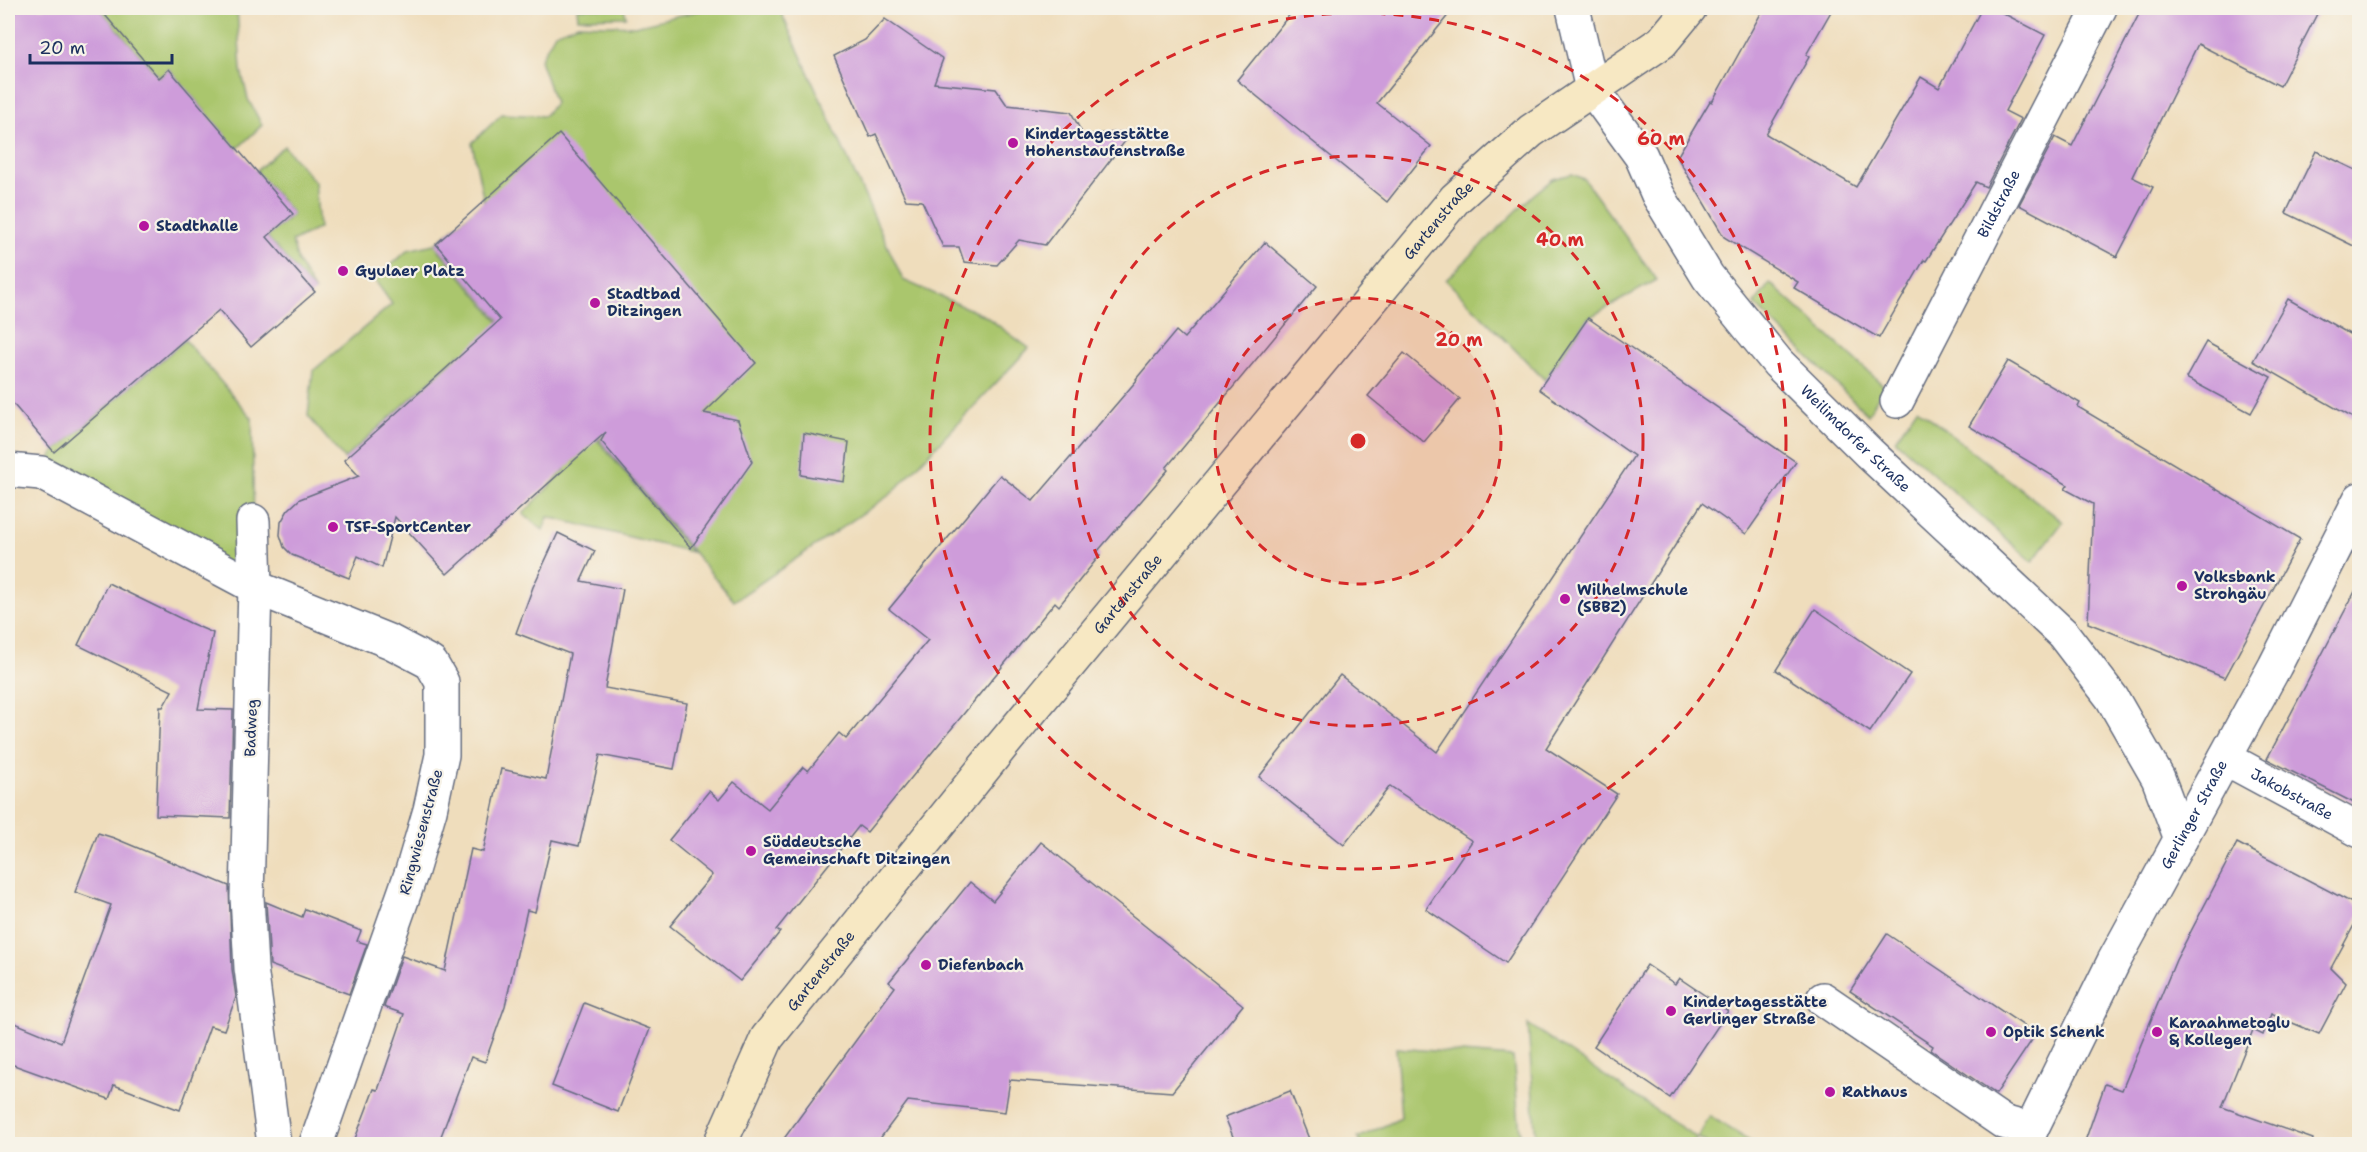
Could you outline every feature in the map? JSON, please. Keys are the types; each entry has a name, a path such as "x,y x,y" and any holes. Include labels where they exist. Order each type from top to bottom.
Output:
{"main road":[{"name":"Gartenstraße","path":"720,1144 767,1038 1001,747 1455,199 1531,131 1662,42 1690,8"}],"street":[{"name":"Weilimdorfer Straße","path":"1573,8 1592,89 1641,156 1658,195 1708,277 1778,363 1869,453 2063,634 2112,698 2152,768 2181,839"},
{"name":"Bildstraße","path":"1897,401 2100,8"},
{"path":"8,470 41,472 255,587"},
{"name":"Gerlinger Straße","path":"1823,999 2003,1122 2029,1137 2114,961 2275,666 2360,498"},
{"name":"Badweg","path":"253,521 255,587 247,897 251,968 274,1144"},
{"name":"Ringwiesenstraße","path":"255,587 391,642 431,663 442,682 442,755 430,810 412,871 316,1144"},
{"name":"Jakobstraße","path":"2225,758 2360,831"}],"green space":[{"path":"99,8 237,8 241,70 248,99 262,125 237,149 169,69 159,78"},
{"path":"577,8 624,8 626,17 578,18"},
{"name":"Stadtbad Ditzingen","path":"710,8 779,8 903,280 985,316 1029,348 891,494 734,601 436,243 484,202 472,143 502,114 544,116 555,103 540,60 555,33 578,24 635,26"},
{"path":"284,146 315,182 319,228 292,242 298,262 315,292 267,237 293,214 256,171"},
{"path":"1572,174 1584,179 1657,280 1588,318 1545,380 1446,280 1533,195 1553,179"},
{"path":"434,244 691,552 548,517 543,530 523,514 565,470 460,354 344,459 308,416 313,371 392,304 375,280 408,250"},
{"path":"1770,283 1884,386 1868,415 1754,304"},
{"path":"185,340 252,418 255,587 41,473 54,452"},
{"path":"1917,408 2063,522 2032,562 1895,440"},
{"path":"1528,1024 1697,1138 1693,1144 1536,1144"},
{"path":"1396,1048 1513,1057 1521,1144 1361,1144 1358,1138 1401,1118"},
{"path":"1710,1116 1754,1144 1709,1144 1698,1138"}],"building":[{"name":"Stadthalle","path":"20,8 99,8 159,78 169,69 293,214 267,237 315,292 251,347 219,310 54,452 8,398 8,18"},
{"path":"1295,8 1454,8 1377,103 1431,146 1387,202 1237,80"},
{"path":"1764,8 1833,8 1806,55 1809,57 1766,134 1856,187 1921,77 1939,88 1982,8 1993,8 2045,35 2005,111 2021,119 1986,187 1976,182 1926,261 1924,260 1879,338 1794,288 1798,282 1724,237 1677,157 1710,101 1712,102"},
{"path":"2126,8 2320,8 2280,86 2198,44 2132,177 2153,187 2117,257 2019,205 2055,137 2072,146 2139,14"},
{"path":"885,19 943,59 934,83 996,89 1007,105 1071,112 1083,135 1133,131 1045,245 1019,240 997,265 964,262 959,247 943,247 922,201 906,200 876,134 870,137 834,56 865,40"},
{"path":"559,134 756,363 704,413 738,420 752,462 691,548 601,441 606,432 447,574 395,517 382,568 358,556 349,578 292,555 284,547 280,535 281,522 288,510 300,499 359,476 344,460 500,320 436,244"},
{"path":"2316,151 2360,172 2360,249 2286,213"},
{"path":"1265,242 1317,286 1166,468 1168,470 1097,552 1100,555 1059,606 1055,602 867,832 859,826 776,930 780,932 740,981 670,926 712,875 669,840 709,791 719,800 734,782 768,809 803,767 808,771 839,733 846,739 928,640 889,609 1000,475 1033,501 1176,331 1184,338"},
{"path":"2288,299 2360,340 2360,422 2253,361"},
{"path":"1588,318 1796,462 1746,534 1702,503 1546,748 1617,794 1506,963 1426,909 1472,841 1390,786 1344,845 1259,777 1340,675 1437,752 1634,456 1539,389"},
{"path":"2206,342 2271,377 2251,413 2186,378"},
{"path":"1404,353 1460,399 1424,442 1368,396"},
{"name":"Volksbank Strohgäu","path":"2008,361 2080,403 2078,407 2300,539 2225,678 2088,623 2093,504 2065,489 2068,485 1969,426"},
{"path":"804,433 849,442 844,482 801,475"},
{"path":"558,533 595,551 581,581 623,589 605,688 687,703 674,769 600,755 579,846 552,840 535,912 527,910 505,1006 485,1062 471,1057 438,1144 353,1144 374,1089 378,1090 404,1014 384,1007 402,956 445,971 471,849 483,852 501,769 546,779 570,654 516,633 533,587"},
{"path":"2360,582 2360,806 2267,759"},
{"path":"108,583 213,633 198,709 233,710 230,818 156,815 160,707 163,707 172,691 78,645"},
{"path":"1815,609 1910,674 1870,732 1776,670"},
{"path":"98,833 229,886 232,969 236,997 224,1030 210,1026 180,1110 114,1085 109,1099 8,1063 8,1020 61,1042 111,905 75,892"},
{"path":"1041,842 1243,1005 1172,1092 1010,1080 1005,1112 908,1101 876,1144 780,1144 895,987 889,982 970,882 993,901"},
{"path":"2237,843 2360,907 2360,914 2331,968 2346,983 2319,1034 2271,1014 2263,1035 2253,1030 2222,1107 2313,1139 2312,1144 2084,1144 2105,1084 2122,1090 2176,960"},
{"path":"266,902 302,917 305,909 361,931 357,941 367,944 349,994 270,965"},
{"path":"1887,934 2036,1034 1996,1094 1931,1050 1933,1046 1850,991"},
{"path":"1647,965 1675,984 1679,978 1728,1011 1670,1098 1594,1046"},
{"path":"584,1003 650,1029 618,1112 552,1086"},
{"path":"1290,1091 1311,1144 1236,1144 1225,1117"}],"place":[{"name":"Kindertagesstätte Hohenstaufenstraße","path":"1013,143"},
{"name":"Stadthalle","path":"144,226"},
{"name":"Gyulaer Platz","path":"343,271"},
{"name":"Stadtbad Ditzingen","path":"595,303"},
{"name":"TSF-SportCenter","path":"333,527"},
{"name":"Volksbank Strohgäu","path":"2182,586"},
{"name":"Wilhelmschule (SBBZ)","path":"1565,599"},
{"name":"Süddeutsche Gemeinschaft Ditzingen","path":"751,851"},
{"name":"Diefenbach","path":"926,965"},
{"name":"Kindertagesstätte Gerlinger Straße","path":"1671,1011"},
{"name":"Optik Schenk","path":"1991,1032"},
{"name":"Karaahmetoglu & Kollegen","path":"2157,1032"},
{"name":"Rathaus","path":"1830,1092"}]}
